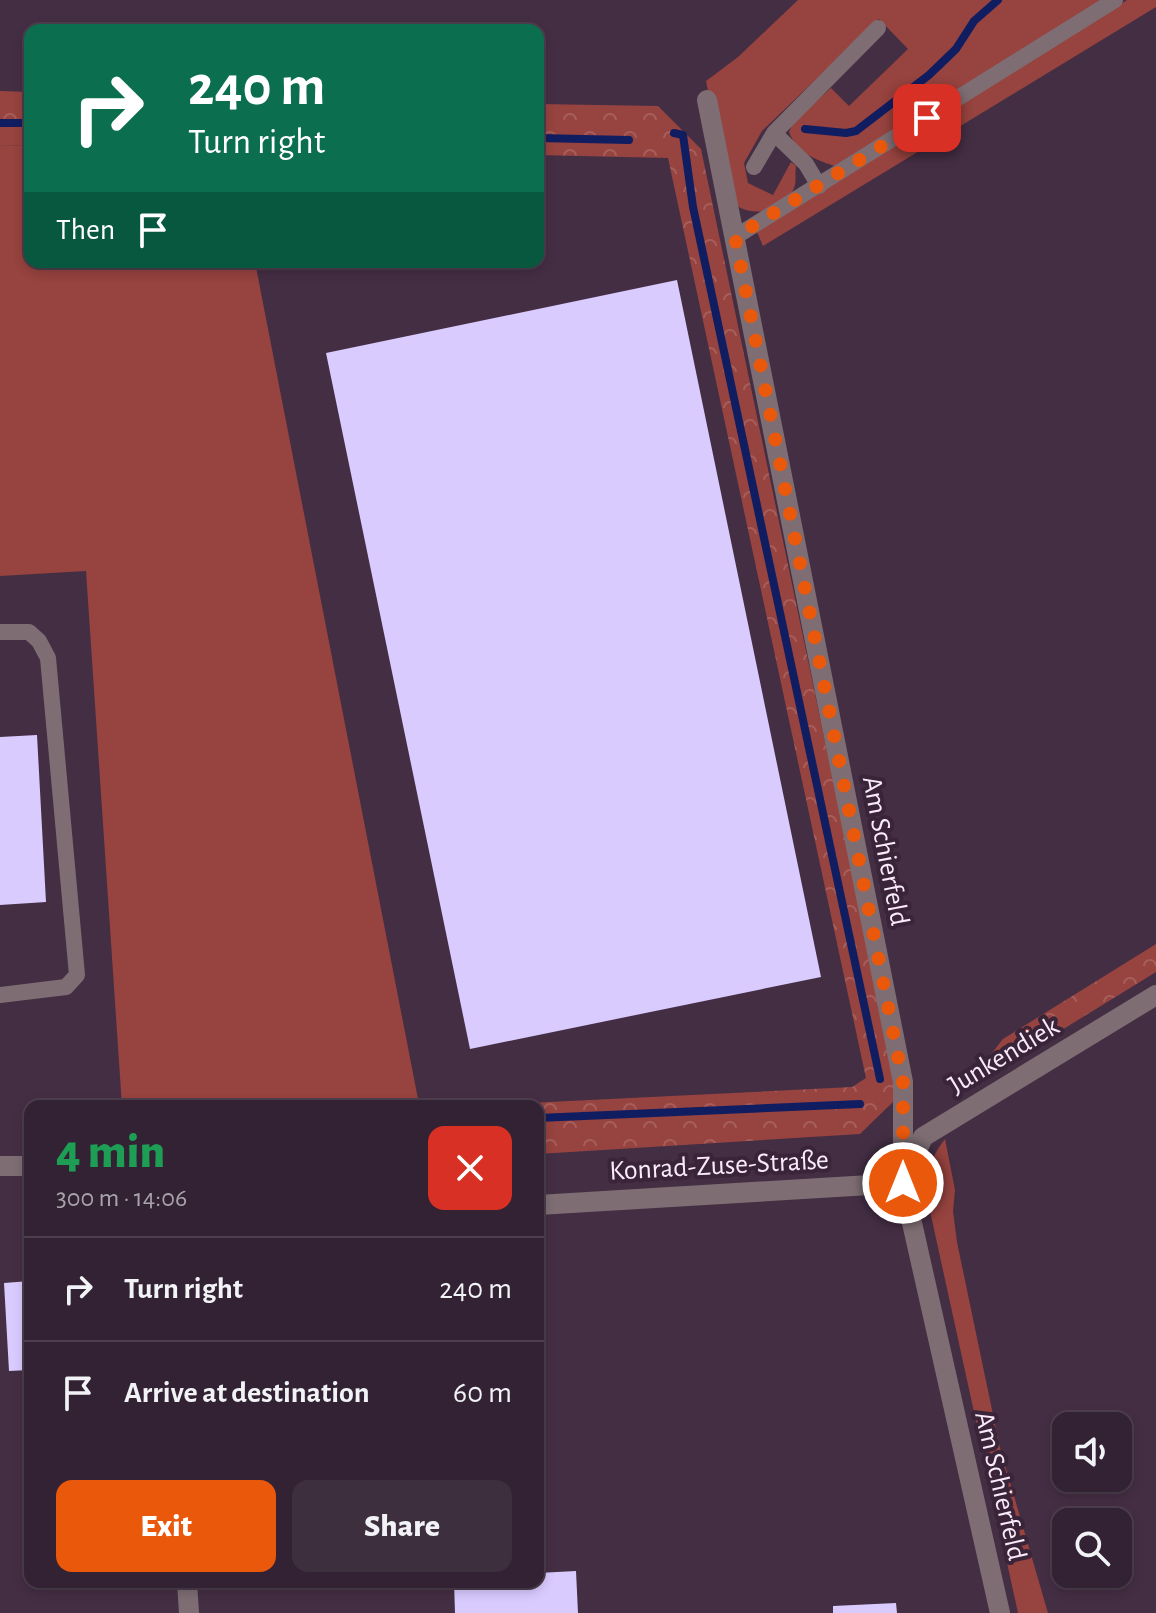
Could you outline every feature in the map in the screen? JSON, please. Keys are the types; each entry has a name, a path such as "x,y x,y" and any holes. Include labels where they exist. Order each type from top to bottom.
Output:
{"street":[{"name":"Am Schierfeld","path":"707,100 903,1082 903,1183 1000,1613"},
{"name":"Junkendiek","path":"903,1183 923,1137 1156,995"},
{"path":"0,1166 24,1166"},
{"name":"Konrad-Zuse-Straße","path":"544,1205 903,1183"},
{"path":"187,1588 189,1613"}],"lane":[{"path":"735,237 1115,0"},
{"path":"754,167 774,133 878,28"},
{"path":"774,133 806,164 819,186"},
{"path":"0,632 29,632 39,641 48,658 77,975 66,987 0,995"}],"green space":[{"path":"798,0 1104,0 834,166 813,158 802,150 789,132 794,121 831,88 849,106 908,49 879,19 762,131 744,163 748,183 773,195 791,162 796,166 795,185 791,195 775,208 745,210 730,199 706,81 738,57"},
{"path":"1127,0 1156,0 1156,7 763,246 757,232"},
{"path":"0,91 24,92 24,146 0,145"},
{"path":"544,104 658,106 701,149 895,1076 895,1100 860,1134 544,1154 544,1102 852,1087 866,1078 668,158 544,155"},
{"path":"0,145 24,146 24,268 256,268 418,1100 122,1100 86,571 0,576"},
{"path":"1156,944 1156,972 961,1092 1003,1039"},
{"path":"945,1139 955,1190 953,1211 957,1242 1000,1448 1048,1613 1018,1613 930,1211 929,1173 934,1156"}],"building":[{"path":"677,280 821,977 470,1049 326,353"},
{"path":"37,735 46,902 0,905 0,737"},
{"path":"24,1281 24,1370 9,1371 4,1283"},
{"path":"576,1571 578,1613 455,1613 454,1588 544,1588 544,1573"},
{"path":"896,1603 897,1613 833,1613 833,1606"}],"waterway":[{"path":"805,129 856,131 929,75 956,49 974,21 998,0"},
{"path":"0,123 24,123"},
{"path":"674,133 683,135 693,207 880,1079"},
{"path":"544,138 629,140"},
{"path":"544,1118 860,1104"}],"route":[{"path":"903,1183 903,1082 735,237 927,118"}]}
